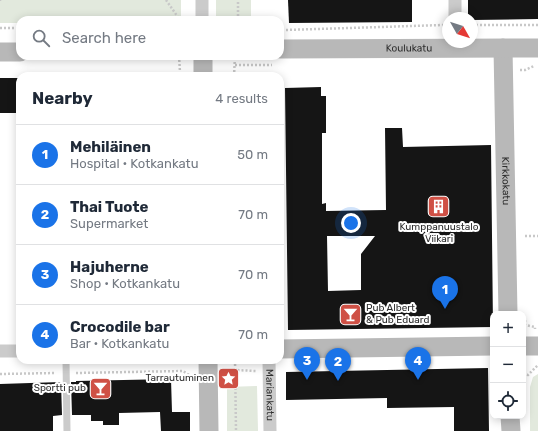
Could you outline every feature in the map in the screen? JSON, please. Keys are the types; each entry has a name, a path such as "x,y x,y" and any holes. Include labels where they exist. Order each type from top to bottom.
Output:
{"main road":[{"name":"Koulukatu","path":"284,49 442,45"},
{"name":"Koulukatu","path":"478,46 538,48"},
{"name":"Kirkkokatu","path":"503,48 508,311"},
{"path":"0,52 16,52"},
{"path":"202,60 203,72"},
{"path":"284,349 490,346"},
{"path":"526,346 538,346"},
{"path":"208,369 210,431"},
{"path":"510,419 511,431"}],"street":[{"path":"202,0 202,16"},
{"path":"455,0 455,12"},
{"path":"0,351 16,351"},
{"name":"Mariankatu","path":"269,366 270,431"}],"lane":[{"path":"66,364 67,431"}],"path":[{"path":"166,0 177,16"},
{"path":"238,0 238,16"},
{"path":"284,30 442,25"},
{"path":"478,25 538,25"},
{"path":"0,28 16,28"},
{"path":"179,60 180,72"},
{"path":"234,72 235,60"},
{"path":"525,236 538,236"},
{"path":"235,364 236,431"},
{"path":"526,375 528,375 538,365"},
{"path":"0,374 183,371 194,379 208,369 235,370 269,366"}],"shaded area":[{"path":"0,0 181,0 181,16 16,16 16,23 0,23"},
{"path":"216,0 251,0 251,16 216,16"},
{"path":"538,374 538,431 530,431 530,387 533,377"},
{"path":"257,386 258,431 227,431 227,387"}],"building":[{"path":"288,0 412,0 412,22 289,23"},
{"path":"468,0 538,0 538,19 478,20 478,12 468,12"},
{"path":"0,78 16,78 16,113 0,113"},
{"name":"Kumppanuustalo Viikari","path":"321,87 321,96 326,96 326,133 322,133 322,204 326,203 326,211 386,210 385,128 402,128 403,147 491,145 493,311 490,311 490,327 288,330 285,88","holes":["327,236 375,236 361,254 361,290 328,291"]},
{"path":"488,368 489,431 454,431 454,407 387,408 387,398 286,400 286,372"},
{"path":"171,379 172,412 190,412 190,431 161,431 160,412 119,413 119,425 103,425 103,421 91,421 91,415 72,415 71,382"},
{"path":"61,382 62,415 53,416 53,431 0,431 0,384"}],"place":[{"name":"Kumppanuustalo Viikari","path":"439,207"},
{"name":"Mehiläinen","path":"445,309"},
{"name":"Pub Albert & Pub Eduard","path":"350,314"},
{"name":"Tarrautuminen","path":"229,378"},
{"name":"Hajuherne","path":"307,380"},
{"name":"Crocodile bar","path":"418,380"},
{"name":"Thai Tuote","path":"338,381"},
{"name":"Sportti pub","path":"101,388"}]}
